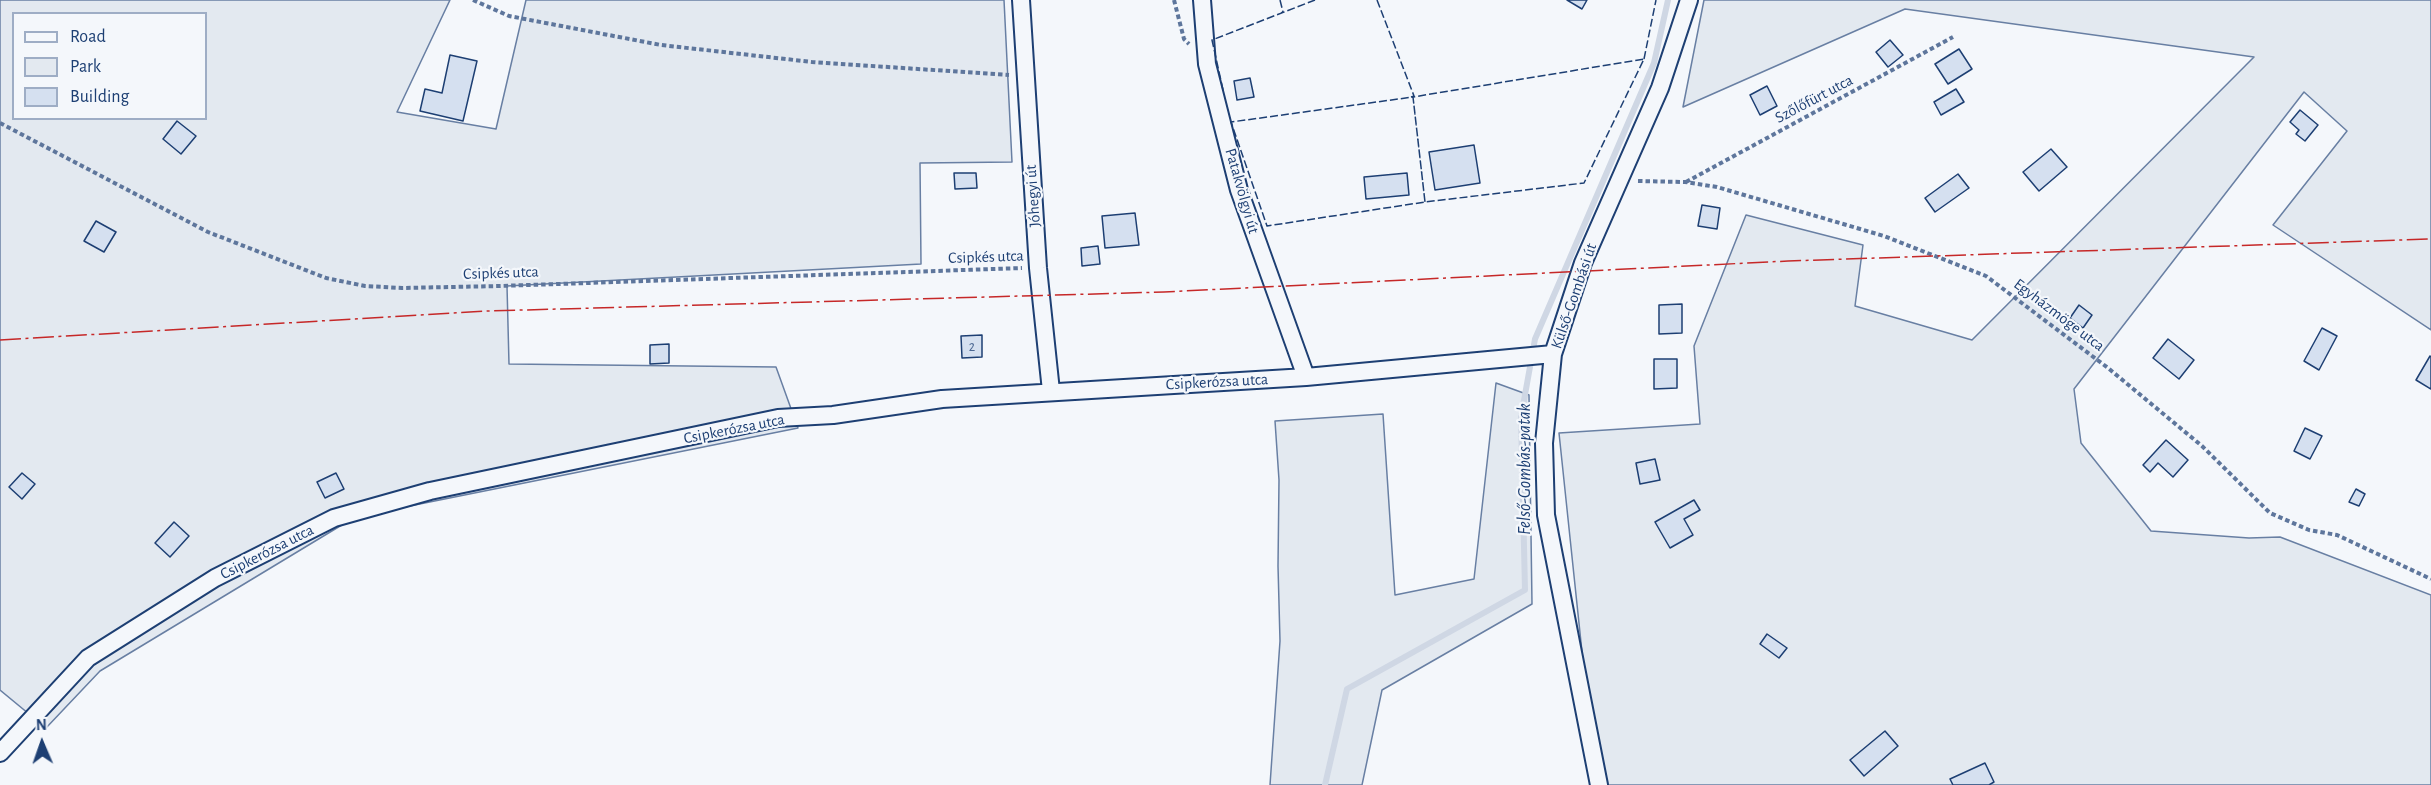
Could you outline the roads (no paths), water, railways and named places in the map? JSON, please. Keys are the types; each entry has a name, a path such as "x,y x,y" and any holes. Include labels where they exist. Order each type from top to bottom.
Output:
{"street":[{"name":"Jóhegyi út","path":"1021,0 1038,268 1051,391"},
{"name":"Patakvölgyi út","path":"1202,0 1208,64 1239,190 1306,377"},
{"name":"Külső-Gombási út","path":"1599,785 1546,515 1544,443 1548,355 1583,262 1660,88 1689,0"},
{"name":"Csipkerózsa utca","path":"0,753 88,658 215,578 334,518 430,491 778,418 833,415 942,399 1306,377 1548,355"}],"waterway":[{"name":"Felső-Gombás-patak","path":"1325,785 1347,689 1525,590 1521,417 1535,339 1654,63 1668,0"}]}
